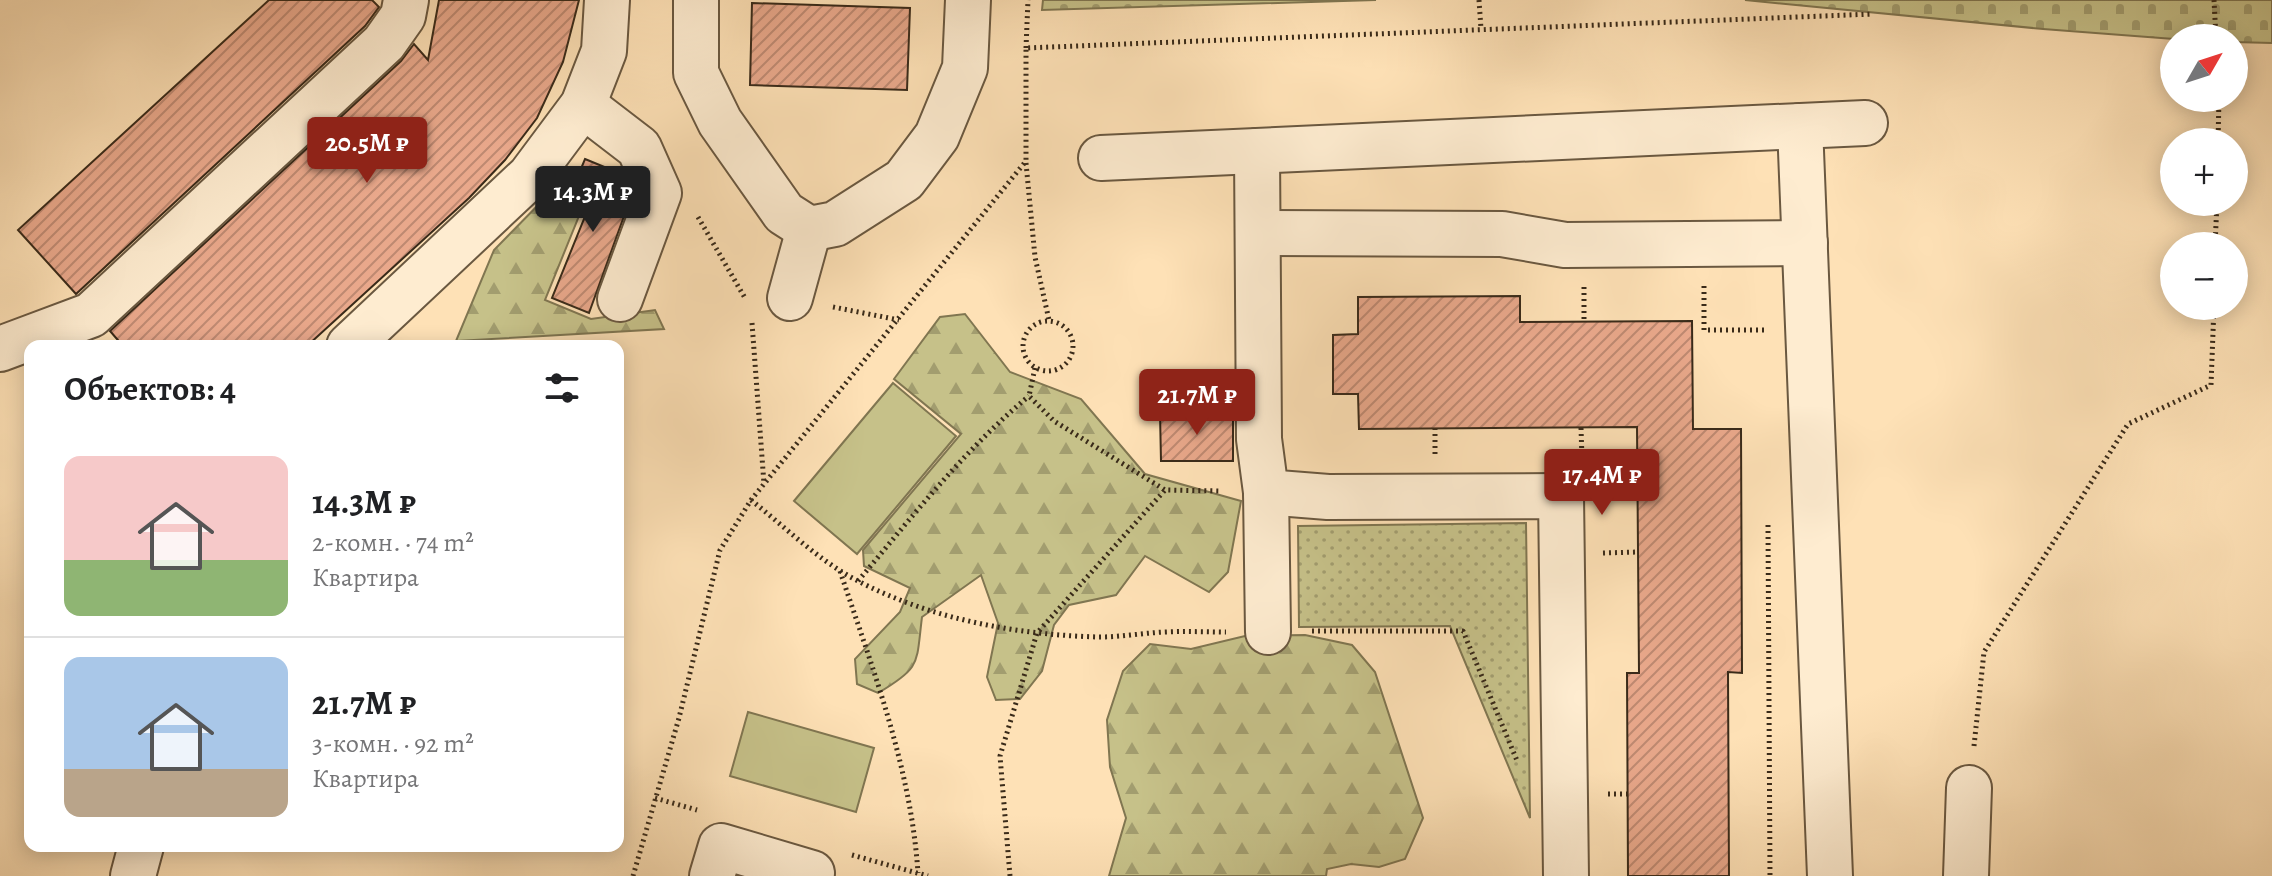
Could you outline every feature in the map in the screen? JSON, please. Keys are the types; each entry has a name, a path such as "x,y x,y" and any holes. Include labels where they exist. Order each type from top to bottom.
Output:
{"lane":[{"path":"24,340 91,315 384,43 403,16 406,0"},
{"path":"355,340 530,176 583,105 604,51 607,0"},
{"path":"696,0 696,73 720,122 784,213 809,229 835,224 904,180 937,136 965,68 968,0"},
{"path":"583,105 639,148 659,193 620,299"},
{"path":"1101,158 1865,123"},
{"path":"1800,126 1830,876"},
{"path":"1257,151 1259,439 1266,492 1268,632"},
{"path":"770,302 809,229"},
{"path":"1258,233 1502,234 1565,245 1805,243"},
{"path":"0,349 24,340"},
{"path":"1266,492 1328,497 1561,496 1566,876"},
{"path":"1966,876 1969,788"},
{"path":"712,876 721,846 812,873 811,876"},
{"path":"133,876 139,852"}],"path":[{"path":"1028,0 1026,161 1035,257 1049,320"},
{"path":"1479,0 1481,29"},
{"path":"2214,0 2215,24"},
{"path":"1026,48 1873,14"},
{"path":"633,876 679,718 720,550 751,500 1026,161"},
{"path":"692,206 770,302 899,320"},
{"path":"1704,278 1704,330 1767,330"},
{"path":"1584,294 1584,321"},
{"path":"1767,317 1767,345"},
{"path":"1049,320 1066,327 1074,344 1068,361 1053,371 1035,368 1024,355 1023,338 1033,325 1049,320"},
{"path":"1969,788 1984,652 2128,424 2211,385 2213,320"},
{"path":"751,322 764,485"},
{"path":"858,581 956,466 993,426 1029,396 1035,368"},
{"path":"1029,396 1054,421 1165,490 1266,492"},
{"path":"1581,428 1582,471"},
{"path":"1010,876 1000,756 1037,633 1165,490"},
{"path":"751,500 858,581 910,603 972,622 1037,633 1102,637 1167,632 1463,631 1521,770"},
{"path":"1768,517 1770,876"},
{"path":"1598,553 1638,552"},
{"path":"840,570 901,758 915,829 918,873"},
{"path":"1599,794 1627,794"}],"green space":[{"path":"1043,0 1376,0 1042,10"},
{"path":"1745,0 2272,0 2272,43 2248,42 2248,24 2160,24 2160,38"},
{"path":"550,193 583,206 545,300 591,319 655,310 664,329 456,340 494,250"},
{"path":"965,314 1010,372 1081,399 1145,474 1241,501 1228,572 1209,592 1145,556 1116,595 1069,605 1054,625 1042,671 1020,699 996,700 987,677 998,623 981,575 922,617 917,655 903,677 878,693 857,684 855,659 900,612 910,588 864,566 863,550 961,434 894,379 940,317"},
{"path":"893,383 956,436 857,554 794,501"},
{"path":"1526,523 1530,818 1450,626 1299,627 1298,526"},
{"path":"1305,635 1352,645 1375,672 1423,818 1405,859 1379,867 1351,864 1327,869 1326,876 1109,876 1126,818 1110,767 1107,720 1123,671 1150,644 1191,649 1245,636"},
{"path":"748,712 874,748 856,812 730,776"}],"building":[{"path":"269,0 372,0 379,7 365,26 76,294 18,230"},
{"path":"439,0 579,0 563,62 537,118 505,160 469,198 314,340 118,340 110,331 401,61 414,44 428,60"},
{"path":"752,3 910,8 907,90 750,85"},
{"path":"585,159 624,175 632,194 589,313 552,298 590,204 570,195"},
{"path":"1520,296 1520,322 1692,321 1693,429 1741,429 1742,673 1728,672 1729,876 1628,876 1627,673 1639,673 1637,427 1359,429 1358,394 1333,394 1333,335 1358,334 1358,297"},
{"path":"1160,413 1233,413 1233,461 1161,461"}]}
